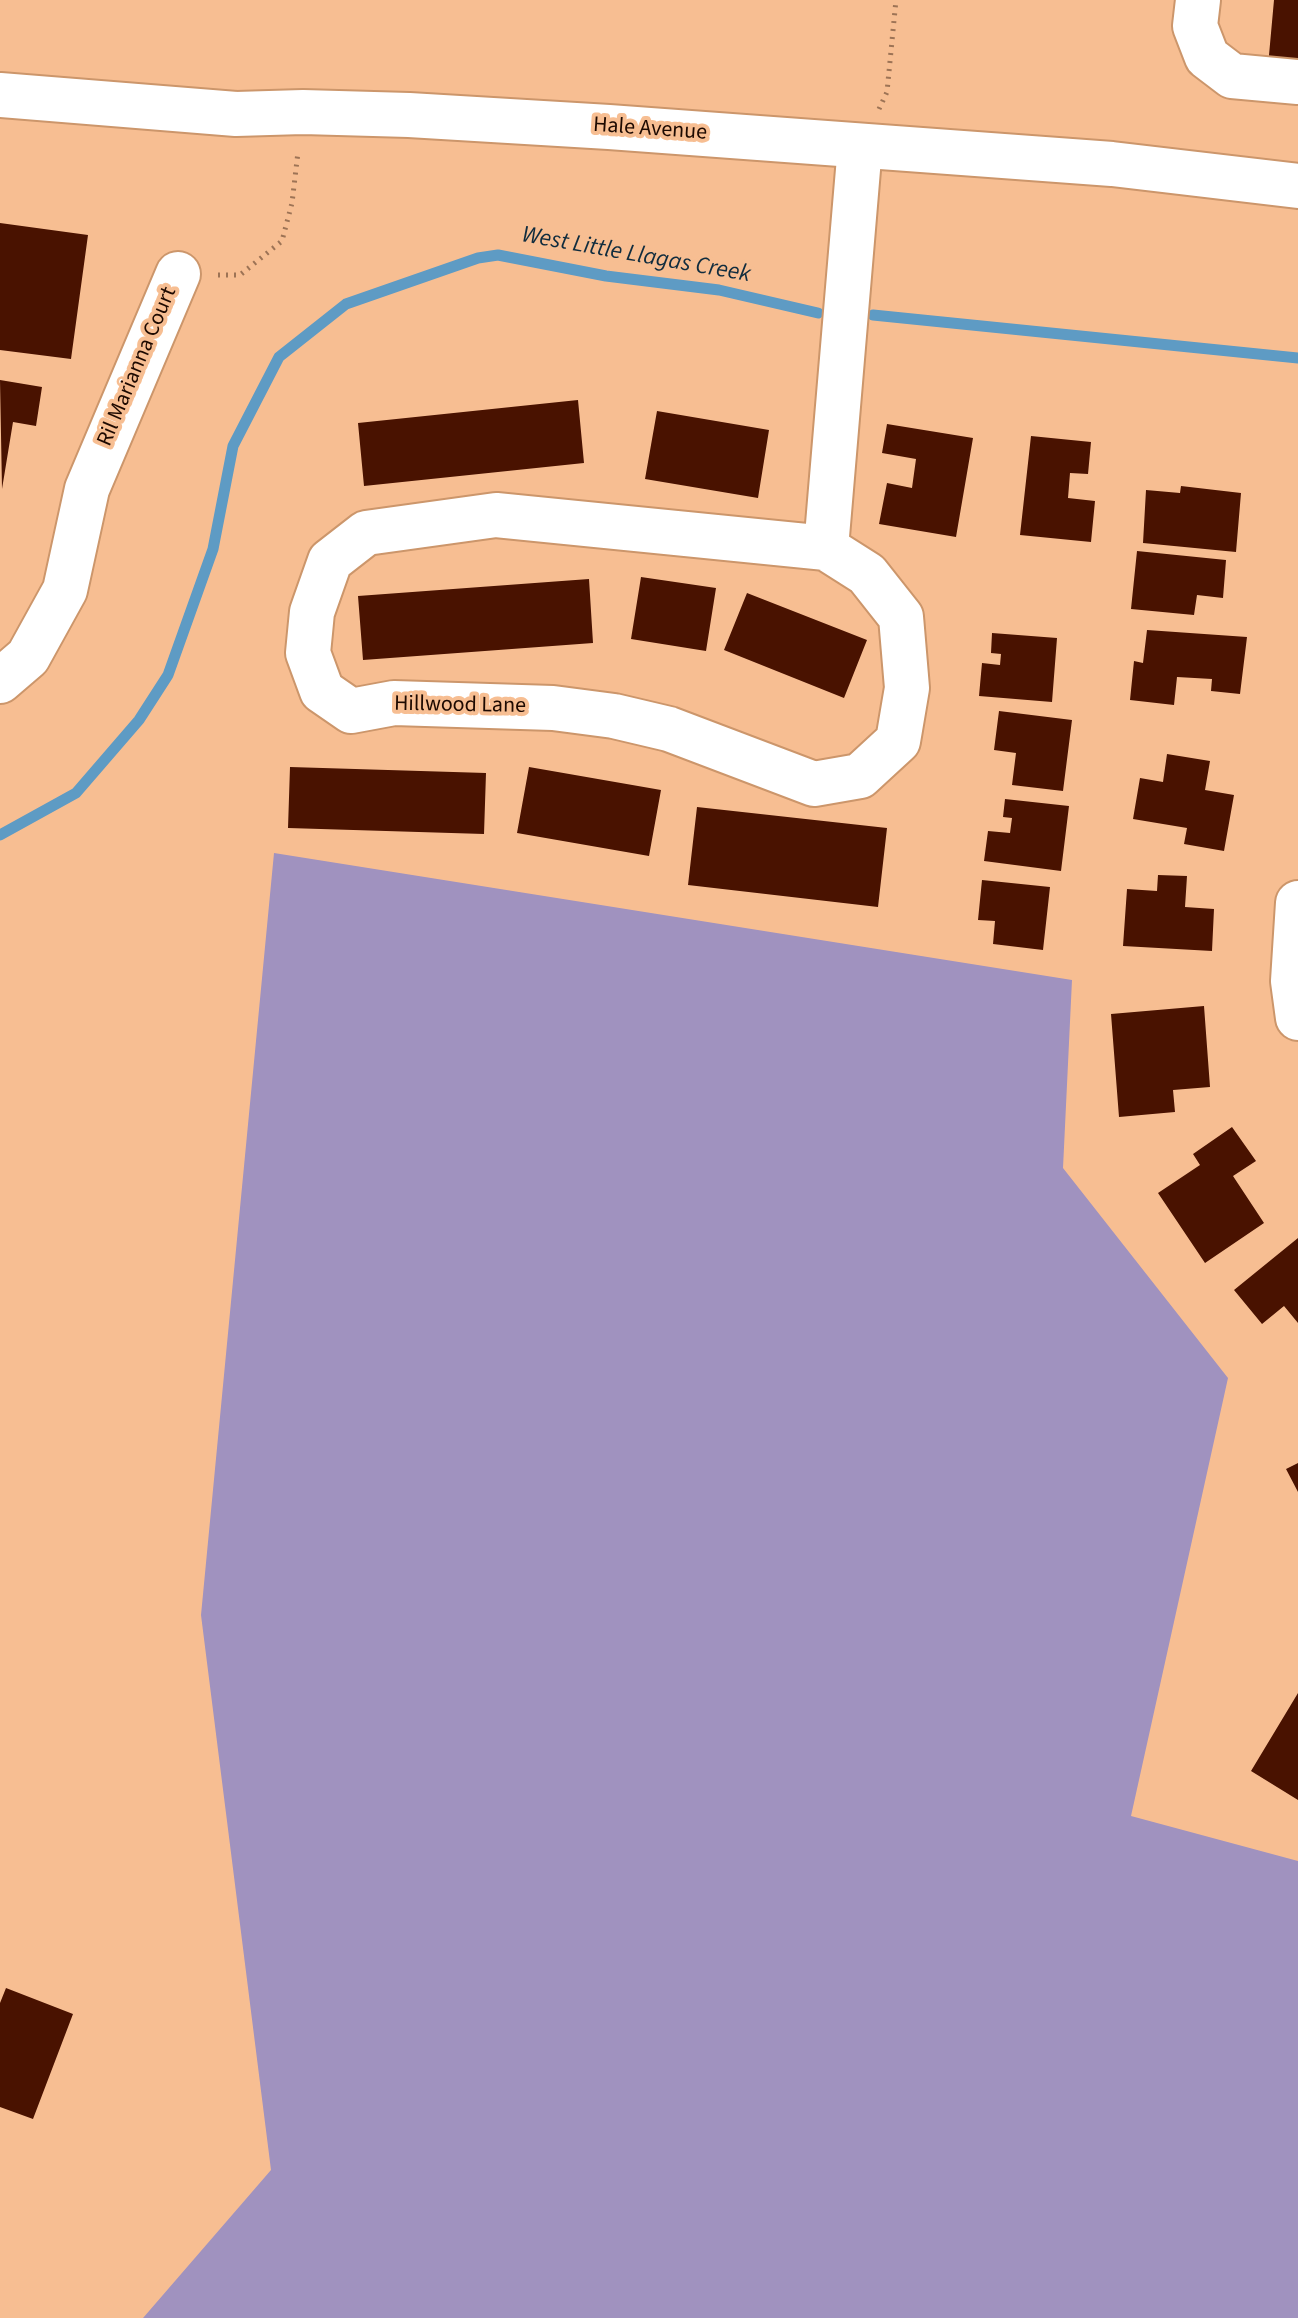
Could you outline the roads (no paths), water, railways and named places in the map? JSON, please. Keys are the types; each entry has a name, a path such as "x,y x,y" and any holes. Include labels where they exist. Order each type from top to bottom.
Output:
{"street":[{"path":"1198,0 1195,26 1207,57 1232,76 1298,82"},
{"name":"Hale Avenue","path":"0,95 236,114 303,112 579,125 1112,164 1298,186"},
{"path":"826,548 860,146"},
{"name":"Ril Marianna Court","path":"0,681 28,657 65,590 87,489 178,274"},
{"name":"Hillwood Lane","path":"496,515 826,548 867,574 901,617 907,688 898,741 860,776 814,784 669,729 614,716 553,708 394,703 351,711 322,691 308,653 312,612 330,561 366,533 496,515"},
{"path":"1298,903 1293,981 1298,1018"}],"waterway":[{"name":"West Little Llagas Creek","path":"0,835 76,793 139,720 168,675 213,549 233,446 279,357 346,304 478,258 498,255 606,276 719,290 818,313"},
{"name":"West Little Llagas Creek","path":"873,315 1298,358"}]}
